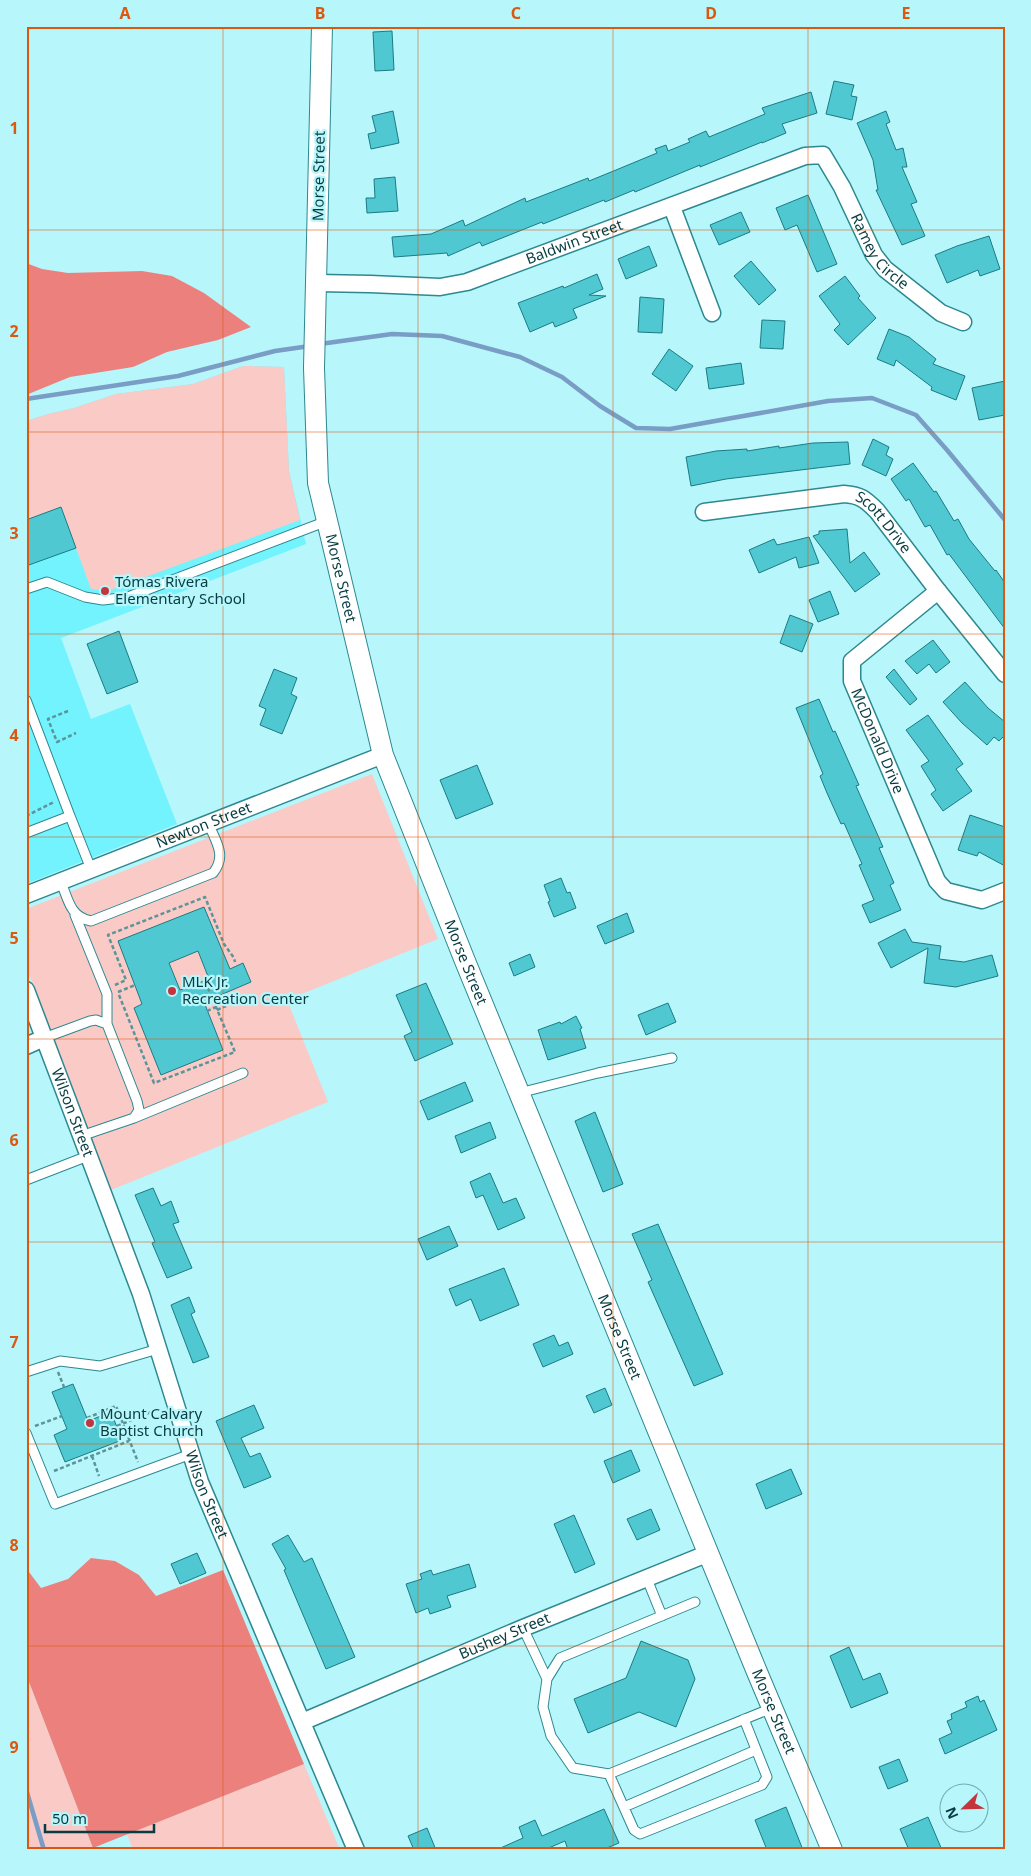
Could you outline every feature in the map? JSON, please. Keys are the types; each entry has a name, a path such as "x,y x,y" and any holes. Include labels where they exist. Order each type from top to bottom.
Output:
{"street":[{"name":"Morse Street","path":"322,26 314,368 318,483 383,754 519,1093 832,1850"},
{"name":"Baldwin Street","path":"317,284 440,287 467,282 806,156 824,155"},
{"name":"Ramey Circle","path":"824,155 842,187 874,256 885,269 941,314 963,322"},
{"path":"672,206 712,313"},
{"name":"Scott Drive","path":"704,512 844,494 857,495 877,511 1005,674"},
{"name":"McDonald Drive","path":"938,591 852,661 852,681 937,882 946,891 982,900 1005,891"},
{"name":"Newton Street","path":"26,895 383,754"},
{"name":"Wilson Street","path":"26,990 140,1294 200,1482 356,1850"},
{"path":"26,1046 44,1038"},
{"name":"Bushey Street","path":"302,1722 524,1628 709,1554"}],"lane":[{"path":"26,589 47,582 86,597 103,600 128,597 326,521"},
{"path":"26,700 91,870"},
{"path":"26,833 70,816"},
{"path":"75,914 82,919 91,921 212,873 219,866 220,853 208,824"},
{"path":"61,882 106,994 107,1024 137,1101 139,1110 134,1118"},
{"path":"44,1038 90,1021 96,1020 107,1024"},
{"path":"519,1093 598,1073 672,1058"},
{"path":"81,1136 134,1118 243,1073"},
{"path":"26,1180 88,1156"},
{"path":"26,1372 60,1361 100,1366 158,1349"},
{"path":"26,1431 55,1504 191,1454"},
{"path":"647,1579 662,1616"},
{"path":"696,1602 560,1658 548,1679 543,1708 551,1736 573,1768 609,1774 772,1708"},
{"path":"524,1628 548,1679"},
{"path":"609,1774 634,1830 640,1834 762,1786 767,1777 744,1719"},
{"path":"624,1807 756,1750"}],"path":[{"path":"68,711 48,719 57,742 76,734"},
{"path":"26,816 55,802 52,794"},
{"path":"205,981 235,1052 154,1083 117,992 115,985 126,980 108,935 206,897 224,944 236,962"},
{"path":"117,992 135,985"},
{"path":"207,1011 226,1006"},
{"path":"87,1418 116,1406 142,1472"},
{"path":"116,1426 158,1409"},
{"path":"26,1431 62,1416"},
{"path":"43,1475 129,1441"},
{"path":"92,1456 103,1486"}],"shaded area":[{"path":"26,263 42,269 68,273 142,271 172,276 204,293 251,327 218,340 167,352 133,367 70,377 26,395"},
{"name":"Tómas Rivera Elementary School","path":"243,366 284,367 289,471 306,544 61,638 91,719 130,704 177,824 26,884 26,421 116,394 193,384"},
{"path":"243,366 284,367 289,471 300,520 108,591 91,589 61,507 26,520 26,421 116,394 193,384"},
{"path":"372,774 438,939 287,1000 328,1102 111,1190 26,966 26,909"},
{"path":"91,1558 115,1561 139,1575 156,1596 223,1570 304,1764 93,1848 26,1674 26,1568 41,1588 68,1579"},
{"path":"26,1674 93,1848 94,1850 26,1850"},
{"path":"304,1764 340,1850 133,1850 127,1834"}],"building":[{"path":"392,31 394,70 375,71 373,32"},
{"path":"834,81 854,85 851,96 857,97 852,120 826,114"},
{"path":"811,92 817,113 782,124 786,133 762,143 700,167 700,165 635,192 634,190 605,202 604,200 482,246 480,242 448,256 447,253 394,257 392,237 431,234 463,220 465,226 525,198 526,202 588,178 589,181 657,153 655,149 666,145 668,151 690,142 688,139 706,131 709,137 765,114 762,108"},
{"path":"393,111 399,143 371,149 368,134 376,132 372,116"},
{"path":"886,111 890,122 886,124 896,150 903,148 907,167 902,167 917,202 911,204 925,236 902,245 876,190 878,190 873,160 857,123"},
{"path":"395,177 398,211 367,213 366,198 375,198 374,179"},
{"path":"808,195 837,264 817,272 797,225 785,230 776,208"},
{"path":"741,212 750,232 719,245 710,225"},
{"path":"989,236 1000,269 980,276 978,270 947,283 935,255"},
{"path":"649,246 657,266 626,279 618,259"},
{"path":"751,261 776,290 759,305 734,276"},
{"path":"597,274 603,289 589,295 606,296 573,309 577,318 555,327 553,322 530,332 518,303 563,286 564,288"},
{"path":"845,276 860,296 858,298 876,318 848,345 834,330 840,324 819,296"},
{"path":"640,297 664,299 662,333 638,332"},
{"path":"762,320 785,321 783,349 760,348"},
{"path":"889,329 909,337 936,359 933,364 965,376 956,400 931,390 932,387 896,360 894,366 877,359"},
{"path":"669,349 693,366 676,391 652,374"},
{"path":"741,363 744,384 709,389 706,368"},
{"path":"1005,381 1005,415 979,420 972,388"},
{"path":"873,439 889,447 886,455 893,459 886,476 862,465"},
{"path":"848,442 850,464 726,479 691,486 686,457 716,451 747,449 747,451 779,446 779,448 813,443"},
{"path":"913,463 934,492 936,491 954,521 958,519 969,539 1005,583 1005,629 949,554 947,555 930,525 925,527 909,499 906,501 891,479"},
{"path":"61,507 76,548 26,566 26,520"},
{"path":"847,529 850,563 864,552 880,574 855,592 813,536 819,534 819,531"},
{"path":"809,537 819,563 799,568 796,557 759,573 749,550 774,539 777,545"},
{"path":"830,591 839,614 818,622 809,600"},
{"path":"790,615 813,624 802,652 780,643"},
{"path":"119,631 138,682 107,694 87,644"},
{"path":"933,640 950,662 936,673 929,664 917,674 905,661"},
{"path":"274,669 297,678 291,694 297,697 282,734 260,725 266,709 259,706"},
{"path":"894,669 917,699 910,705 886,677"},
{"path":"965,682 988,708 1005,722 1005,735 999,741 994,737 987,745 962,723 943,702"},
{"path":"819,699 859,785 856,786 883,847 879,848 894,883 890,885 901,910 870,923 862,905 874,900 859,865 862,864 844,823 841,824 827,793 820,776 823,774 796,708"},
{"path":"928,715 963,764 956,769 972,791 943,811 931,794 936,790 921,766 929,761 906,730"},
{"path":"477,765 493,804 456,819 440,780"},
{"path":"970,815 1005,827 1005,866 979,852 977,856 958,850"},
{"path":"561,878 567,893 570,892 576,908 554,917 544,885"},
{"name":"MLK Jr. Recreation Center","path":"204,907 230,969 243,963 251,982 204,1002 223,1050 161,1075 134,1008 142,1004 118,941","holes":["198,951 209,979 180,990 169,963"]},
{"path":"627,913 634,932 605,944 597,926"},
{"path":"905,929 912,942 941,946 939,959 964,962 992,955 998,976 956,987 924,983 928,948 891,968 878,943"},
{"path":"530,954 535,967 514,976 509,963"},
{"path":"426,983 453,1044 415,1061 404,1036 412,1032 396,995"},
{"path":"668,1003 676,1022 646,1035 638,1015"},
{"path":"576,1016 582,1028 580,1029 586,1048 548,1060 538,1030 560,1022 561,1024"},
{"path":"465,1082 473,1101 428,1120 420,1101"},
{"path":"595,1112 623,1184 603,1192 575,1121"},
{"path":"490,1122 496,1138 461,1153 455,1136"},
{"path":"490,1173 503,1203 516,1198 525,1218 498,1230 483,1195 476,1198 470,1182"},
{"path":"153,1188 161,1206 171,1201 179,1222 173,1224 192,1268 167,1278 152,1243 155,1242 135,1195"},
{"path":"658,1224 723,1374 694,1386 648,1282 652,1280 632,1234"},
{"path":"449,1226 458,1246 427,1260 418,1239"},
{"path":"504,1268 519,1305 480,1321 471,1299 456,1306 449,1289"},
{"path":"189,1297 195,1312 191,1314 209,1357 193,1363 171,1305"},
{"path":"554,1335 559,1346 568,1342 573,1354 543,1367 533,1344"},
{"name":"Mount Calvary Baptist Church","path":"73,1384 88,1421 111,1412 122,1440 65,1462 54,1435 67,1429 52,1392"},
{"path":"605,1388 612,1405 594,1413 586,1396"},
{"path":"254,1405 264,1428 241,1438 250,1457 260,1453 271,1477 244,1488 216,1421"},
{"path":"631,1450 640,1471 613,1483 604,1461"},
{"path":"791,1469 802,1494 766,1509 756,1484"},
{"path":"651,1509 660,1530 637,1540 627,1519"},
{"path":"574,1515 595,1564 575,1573 554,1524"},
{"path":"288,1535 304,1562 312,1558 355,1657 326,1669 284,1570 286,1569 272,1544"},
{"path":"197,1553 206,1573 180,1584 171,1564"},
{"path":"469,1564 476,1587 447,1596 451,1607 430,1614 428,1608 416,1613 406,1584 422,1579 420,1574 431,1570 433,1575"},
{"path":"641,1641 688,1660 695,1679 676,1727 639,1712 588,1733 574,1699 626,1678"},
{"path":"849,1647 863,1680 880,1673 888,1693 851,1708 830,1656"},
{"path":"978,1696 980,1702 984,1700 997,1730 945,1754 939,1739 952,1733 947,1721 952,1719 951,1714 967,1707 965,1702"},
{"path":"899,1759 908,1781 888,1789 879,1767"},
{"path":"786,1807 803,1850 767,1850 755,1820"},
{"path":"604,1809 619,1843 602,1850 568,1850 565,1841 544,1850 496,1850 523,1838 519,1827 535,1820 542,1836"},
{"path":"928,1817 942,1850 909,1850 900,1829"},
{"path":"427,1828 436,1850 414,1850 408,1836"}],"waterway":[{"path":"320,344 392,334 442,336 520,357 562,377 600,406 636,428 670,429 828,401 872,398 916,415 1005,520"},
{"path":"26,399 178,376 275,351 310,346"},
{"path":"26,1789 44,1850"}],"place":[{"name":"Tómas Rivera Elementary School","path":"105,591"},
{"name":"MLK Jr. Recreation Center","path":"172,991"},
{"name":"Mount Calvary Baptist Church","path":"90,1423"}]}
